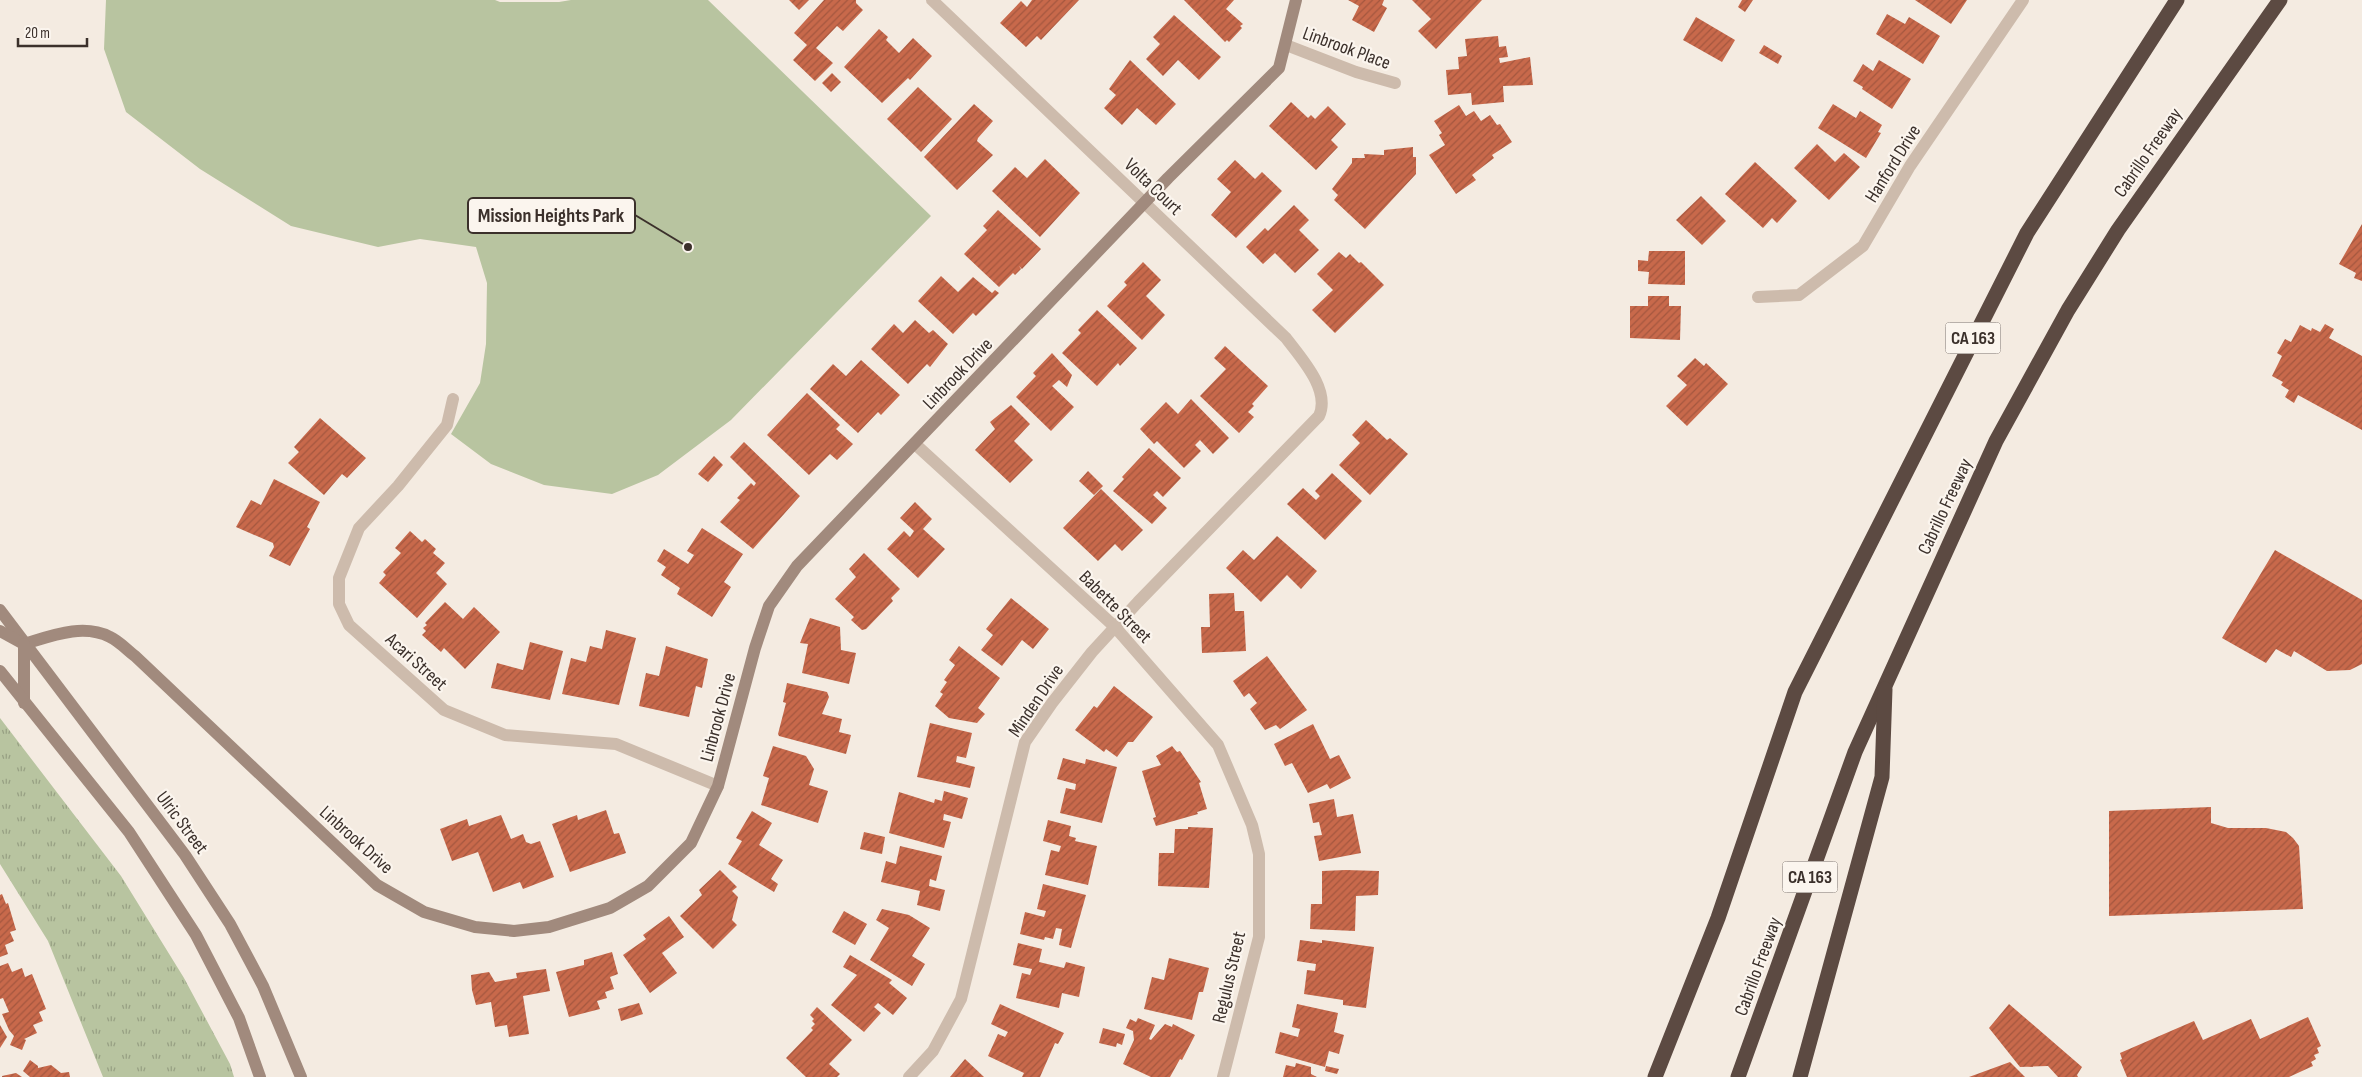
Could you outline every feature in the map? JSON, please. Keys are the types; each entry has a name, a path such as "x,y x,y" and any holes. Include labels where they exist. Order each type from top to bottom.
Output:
{"highway":[{"name":"CA 163","path":"1655,1077 1718,918 1796,692 2027,233 2162,19 2177,0"},
{"name":"Cabrillo Freeway","path":"1738,1077 1855,752 1996,441 2068,310 2118,230 2280,0"},
{"path":"1800,1077 1882,777 1886,680"}],"street":[{"name":"Volta Court","path":"932,0 1286,338 1316,379 1322,408 1319,416"},
{"name":"Linbrook Drive","path":"24,644 55,634 83,630 110,636 135,656 377,885 424,912 475,927 514,931 549,927 610,908 648,886 691,843 718,786 755,648 769,606 797,566 1144,202 1279,68 1296,0"},
{"name":"Hanford Drive","path":"1758,297 1799,296 1863,246 1910,166 2023,0"},
{"name":"Linbrook Place","path":"1286,45 1356,72 1395,83"},
{"name":"Acari Street","path":"453,399 447,425 398,486 359,528 339,578 339,604 349,625 444,710 505,735 616,744 718,786"},
{"name":"Minden Drive","path":"909,1077 933,1051 961,999 1025,742 1052,702 1115,627 1319,416"},
{"name":"Babette Street","path":"914,444 1115,627 1218,745 1252,825"},
{"name":"Ulric Street","path":"0,610 185,855 230,924 262,986 301,1077"},
{"path":"0,631 24,644 24,703"},
{"path":"0,670 24,703 129,832 196,935 239,1018 260,1077"},
{"name":"Regulus Street","path":"1223,1077 1259,937 1259,854 1252,825"}],"green space":[{"path":"106,0 495,0 500,2 559,2 571,0 708,0 931,216 731,420 658,475 612,494 544,485 491,464 451,434 480,383 486,344 487,283 476,247 420,239 378,247 291,226 200,169 126,112 104,49"},
{"path":"0,718 121,876 184,978 230,1064 234,1077 103,1077 48,941 0,864"}],"building":[{"path":"789,0 809,0 799,10"},
{"path":"824,0 856,0 856,3 863,10 843,31 837,26 816,48 833,63 815,81 793,60 807,45 794,33"},
{"path":"1032,0 1079,0 1041,40 1037,36 1026,47 1000,23 1021,1 1027,7"},
{"path":"1184,0 1234,0 1226,9 1243,24 1240,26 1242,28 1229,42 1227,40 1225,42"},
{"path":"1348,0 1384,0 1382,5 1387,8 1374,32 1352,20 1359,6"},
{"path":"1412,0 1482,0 1436,49 1418,31 1431,19"},
{"path":"1742,0 1753,0 1745,12 1738,7"},
{"path":"1915,0 1967,0 1951,24"},
{"path":"1887,14 1905,24 1909,17 1940,36 1923,64 1876,34"},
{"path":"1174,15 1221,57 1199,80 1178,60 1163,76 1146,59 1160,44 1153,37"},
{"path":"1696,17 1735,40 1722,62 1683,40"},
{"path":"879,29 888,37 886,40 899,53 913,38 932,56 910,80 908,78 882,103 844,67"},
{"path":"1498,36 1499,47 1506,46 1508,57 1499,58 1500,63 1530,57 1533,85 1503,86 1504,102 1472,105 1471,93 1448,95 1446,70 1459,69 1458,57 1467,56 1465,39"},
{"path":"1764,45 1782,56 1778,64 1759,53"},
{"path":"1130,60 1176,104 1156,125 1137,108 1122,125 1104,108 1116,95 1109,89"},
{"path":"1879,60 1911,79 1892,109 1853,81 1863,64 1873,71"},
{"path":"832,73 841,82 831,92 822,83"},
{"path":"918,87 952,119 921,152 887,119"},
{"path":"1291,102 1308,118 1311,115 1315,119 1328,106 1346,124 1331,140 1338,147 1316,170 1269,126"},
{"path":"974,104 993,121 977,141 993,155 957,190 924,157"},
{"path":"1833,104 1856,118 1860,111 1882,125 1878,132 1881,133 1866,158 1818,128"},
{"path":"1459,105 1466,116 1474,111 1481,121 1490,115 1497,125 1500,124 1512,142 1492,155 1494,158 1472,175 1476,180 1456,194 1429,155 1445,145 1439,135 1442,133 1434,121"},
{"path":"1817,144 1835,162 1844,153 1860,167 1829,200 1794,168"},
{"path":"1413,147 1413,157 1416,157 1416,174 1365,229 1334,200 1338,195 1332,189 1352,163 1352,158 1365,158 1364,154 1384,155 1384,150"},
{"path":"1045,159 1080,193 1040,237 992,191 1015,167 1027,178"},
{"path":"1235,160 1255,179 1262,172 1282,191 1236,238 1211,215 1231,192 1217,179"},
{"path":"1755,162 1797,201 1777,223 1772,218 1763,228 1725,194"},
{"path":"1701,196 1726,221 1702,245 1676,220"},
{"path":"1294,205 1309,220 1299,230 1319,250 1295,273 1275,253 1263,264 1246,247 1265,228 1268,231"},
{"path":"998,210 1041,249 1022,269 1019,266 1021,269 1015,275 1013,273 999,287 964,254 987,230 983,226"},
{"path":"2362,224 2362,281 2354,278 2356,273 2339,264"},
{"path":"1649,251 1685,251 1685,285 1648,284 1649,272 1638,271 1638,260 1648,261"},
{"path":"1339,252 1346,258 1350,254 1359,263 1361,262 1384,285 1335,333 1312,310 1333,290 1317,274"},
{"path":"1143,262 1161,280 1146,296 1165,315 1142,340 1107,306 1127,285 1124,282"},
{"path":"941,276 958,292 973,277 992,293 995,290 999,293 976,316 973,313 953,334 918,301"},
{"path":"1648,296 1669,296 1669,306 1681,306 1680,340 1630,338 1630,306 1648,306"},
{"path":"1097,310 1137,348 1120,366 1118,363 1097,386 1062,353 1081,333 1078,330"},
{"path":"915,320 929,333 933,330 948,344 930,367 927,364 908,384 871,349 894,324 903,333"},
{"path":"2325,324 2334,329 2329,338 2362,356 2362,430 2298,395 2294,403 2285,397 2289,390 2281,385 2283,382 2272,376 2282,356 2277,353 2285,339 2291,342 2300,325 2311,331 2312,328 2320,332"},
{"path":"1225,346 1268,386 1252,404 1254,406 1248,412 1254,417 1239,433 1200,396 1226,369 1214,358"},
{"path":"1052,353 1072,375 1067,387 1059,380 1052,386 1074,407 1051,431 1016,397 1036,376 1033,373"},
{"path":"1695,358 1704,366 1706,363 1728,384 1687,426 1666,406 1687,385 1677,376"},
{"path":"861,360 900,395 881,415 878,412 858,433 810,389 833,364 846,376"},
{"path":"807,393 840,425 836,429 853,444 837,460 830,454 809,475 767,435"},
{"path":"1191,399 1229,438 1213,454 1200,440 1195,445 1201,451 1184,468 1157,441 1154,444 1140,429 1166,402 1178,414"},
{"path":"1011,405 1030,424 1014,441 1033,460 1010,483 975,450 995,429 990,422"},
{"path":"320,418 366,458 347,478 342,474 324,495 288,463 299,452 294,447"},
{"path":"1366,420 1387,440 1390,438 1408,454 1370,495 1339,465 1360,443 1352,435"},
{"path":"744,442 800,496 753,549 720,522 740,500 737,498 751,483 754,486 756,483 730,457"},
{"path":"1149,448 1181,478 1163,497 1157,491 1153,495 1167,508 1152,524 1113,491 1124,479 1122,477"},
{"path":"714,456 723,465 708,482 698,474"},
{"path":"1088,471 1103,486 1094,495 1079,481"},
{"path":"1332,473 1362,501 1325,540 1287,504 1303,488 1316,500 1320,496 1315,491"},
{"path":"274,479 320,502 307,527 310,529 290,566 269,556 274,547 273,543 236,527 251,500 261,505"},
{"path":"1101,489 1143,530 1122,551 1115,544 1098,561 1063,528"},
{"path":"915,502 932,519 923,529 945,549 918,578 887,549 904,531 910,537 914,531 900,518"},
{"path":"702,528 743,554 724,582 731,587 712,617 677,594 680,588 661,575 666,567 657,561 664,549 688,564 694,555 687,551"},
{"path":"410,531 422,542 425,539 436,549 433,553 445,563 436,573 447,584 417,618 379,583 386,575 383,572 401,553 395,548"},
{"path":"1277,536 1317,571 1301,589 1287,575 1261,602 1226,568 1243,550 1254,560"},
{"path":"2275,550 2362,600 2362,664 2350,670 2327,671 2294,651 2291,657 2276,649 2266,663 2222,638"},
{"path":"864,553 900,589 891,598 893,601 866,629 862,630 851,620 854,617 835,599 856,577 849,569"},
{"path":"1234,593 1235,611 1244,611 1246,651 1202,653 1201,627 1210,627 1209,594"},
{"path":"1011,598 1049,629 1033,649 1022,640 1002,666 981,650 993,635 986,629"},
{"path":"445,602 463,619 474,607 500,632 465,669 444,648 441,652 422,635 426,631 423,628 427,625 425,623"},
{"path":"810,618 840,627 841,650 856,653 849,684 802,673 808,644 800,643"},
{"path":"606,630 636,638 619,705 562,694 571,658 586,662 590,646 602,649"},
{"path":"530,642 563,651 550,700 491,688 497,663 523,670"},
{"path":"666,646 708,659 702,688 696,686 689,717 639,706 646,673 659,676"},
{"path":"959,646 1000,678 978,708 985,714 977,723 949,718 935,706 943,694 940,692 947,682 944,680 955,665 949,660"},
{"path":"1267,656 1307,710 1280,729 1276,725 1265,730 1250,709 1257,703 1249,693 1244,697 1233,681"},
{"path":"787,683 827,692 829,697 822,714 842,719 839,732 851,735 846,754 779,736 786,703 783,702"},
{"path":"1114,686 1153,717 1133,742 1128,742 1117,757 1106,749 1104,752 1075,730 1094,706 1097,708"},
{"path":"930,723 972,733 966,758 957,756 956,762 975,767 970,788 917,777"},
{"path":"1313,724 1330,759 1339,755 1351,778 1330,789 1327,784 1308,793 1292,763 1285,766 1274,744"},
{"path":"773,746 806,756 814,769 809,785 828,791 818,823 761,805 769,778 763,776"},
{"path":"1172,746 1177,752 1180,751 1201,782 1199,783 1207,809 1197,812 1198,814 1156,826 1153,818 1156,817 1142,771 1161,765 1156,756"},
{"path":"1063,758 1085,764 1086,759 1117,767 1102,823 1060,813 1066,788 1075,790 1076,784 1057,779"},
{"path":"944,791 968,798 962,819 944,814 943,820 951,822 944,848 889,833 899,792 934,803 935,799 942,801"},
{"path":"1334,799 1337,817 1353,814 1361,853 1319,861 1314,836 1322,835 1319,822 1313,823 1309,804"},
{"path":"2211,807 2211,823 2228,828 2266,828 2286,832 2293,838 2299,846 2303,909 2109,916 2109,811"},
{"path":"606,810 614,834 619,833 626,853 570,872 552,824 577,815 578,820"},
{"path":"752,811 772,823 759,845 783,860 771,879 778,884 774,892 728,864 742,841 736,838"},
{"path":"501,815 511,839 523,834 526,842 531,844 540,841 554,877 523,889 520,882 493,892 478,852 452,861 440,829 467,819 469,826"},
{"path":"1048,820 1071,826 1069,836 1076,838 1075,841 1097,846 1088,885 1045,875 1051,850 1059,852 1061,846 1043,841"},
{"path":"1188,827 1213,828 1209,888 1158,886 1159,853 1174,853 1175,829 1188,829"},
{"path":"864,832 885,837 882,854 860,849"},
{"path":"900,846 942,856 936,881 930,879 929,886 945,890 940,911 917,905 920,891 881,882 886,861 896,864"},
{"path":"720,870 737,887 732,891 738,897 732,920 737,925 713,949 680,916 702,895 699,890"},
{"path":"1322,871 1379,871 1378,895 1356,896 1355,931 1310,929 1311,904 1322,904"},
{"path":"1043,884 1086,895 1071,948 1059,945 1062,929 1056,928 1053,939 1045,937 1044,940 1020,934 1025,912 1044,917 1046,911 1037,909"},
{"path":"2,894 6,904 8,903 16,930 10,932 14,941 5,945 8,954 0,957 0,895"},
{"path":"882,909 909,915 930,928 912,956 925,964 912,986 870,960 889,928 876,920"},
{"path":"844,911 867,924 855,945 832,932"},
{"path":"669,916 684,937 662,953 677,973 650,993 623,955 646,939 643,935"},
{"path":"1300,940 1322,943 1322,940 1374,947 1366,1008 1343,1005 1343,1000 1304,994 1307,970 1315,971 1316,964 1297,961"},
{"path":"1018,943 1042,949 1039,962 1064,968 1066,962 1085,967 1079,997 1062,993 1059,1008 1016,998 1022,973 1030,975 1032,969 1013,965"},
{"path":"612,952 618,974 610,977 614,989 605,992 607,998 597,1001 600,1009 569,1017 556,972 584,965 584,960"},
{"path":"850,955 892,980 889,983 907,998 893,1015 878,1003 874,1007 881,1013 864,1032 831,1005 857,975 843,967"},
{"path":"1169,958 1209,968 1203,992 1199,992 1192,1020 1144,1009 1152,977 1164,980"},
{"path":"8,963 12,972 22,968 25,977 32,974 46,1009 39,1012 43,1021 33,1025 37,1033 24,1039 26,1040 22,1050 10,1045 14,1036 9,1030 2,1014 9,1012 3,998 0,999 0,966"},
{"path":"546,969 550,991 523,996 529,1034 509,1037 507,1025 495,1027 491,1002 476,1005 471,975 489,972 495,982 517,978 516,973"},
{"path":"639,1003 643,1014 621,1021 618,1009"},
{"path":"1000,1004 1064,1033 1058,1044 1055,1043 1040,1077 1022,1077 1024,1073 988,1056 998,1034 1005,1037 1008,1032 991,1024"},
{"path":"1297,1004 1338,1013 1334,1032 1344,1035 1339,1054 1329,1051 1325,1067 1275,1053 1280,1032 1298,1037 1300,1029 1292,1027"},
{"path":"2009,1004 2082,1067 2077,1075 2078,1077 2058,1077 2048,1066 2020,1067 1989,1028"},
{"path":"817,1007 852,1040 829,1064 840,1074 837,1077 806,1077 786,1058 813,1030 811,1028 815,1024 812,1021 814,1019 810,1015"},
{"path":"2308,1017 2321,1046 2317,1048 2319,1053 2314,1055 2316,1059 2311,1062 2313,1066 2289,1077 2127,1077 2120,1060 2122,1059 2120,1053 2194,1021 2203,1040 2251,1019 2260,1039"},
{"path":"1138,1018 1155,1025 1149,1039 1151,1040 1165,1024 1172,1027 1173,1024 1195,1035 1182,1060 1180,1059 1170,1077 1151,1077 1123,1064 1134,1040 1133,1031 1126,1028 1130,1019 1136,1022"},
{"path":"0,1025 7,1037 0,1048"},
{"path":"1103,1028 1125,1034 1122,1045 1117,1043 1116,1047 1099,1043"},
{"path":"965,1059 984,1077 950,1077"},
{"path":"30,1060 38,1068 51,1065 61,1073 69,1072 70,1077 30,1077 23,1071"},
{"path":"2010,1062 2025,1077 1969,1077"},
{"path":"1296,1063 1311,1067 1311,1074 1317,1077 1283,1077 1286,1065 1295,1067"},
{"path":"1326,1066 1339,1069 1337,1074 1325,1071"},
{"path":"16,1073 22,1077 2,1077 2,1076"}],"place":[{"name":"Mission Heights Park","path":"688,247"}]}
